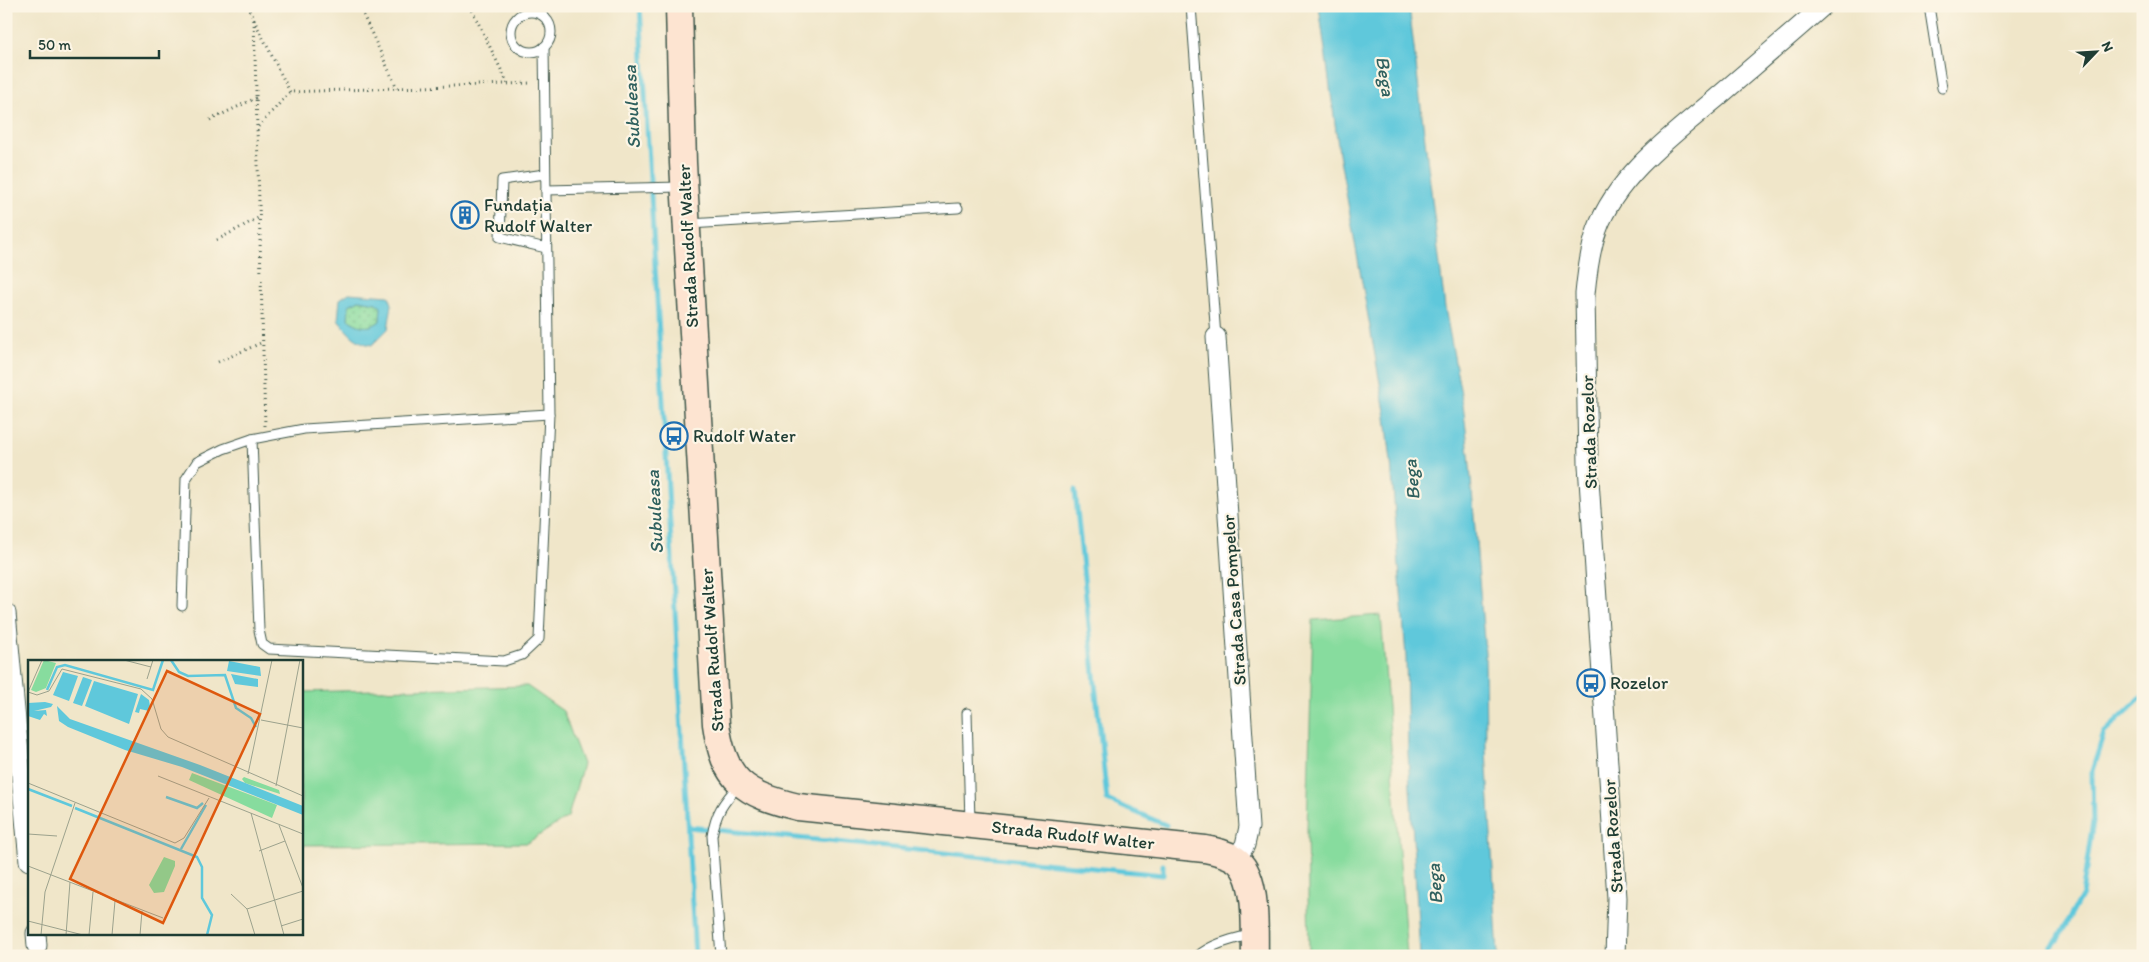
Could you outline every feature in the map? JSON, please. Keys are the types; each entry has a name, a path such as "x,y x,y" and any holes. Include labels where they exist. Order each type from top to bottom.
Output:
{"street":[{"name":"Strada Rudolf Walter","path":"679,6 679,187 686,224 716,724 720,749 728,769 740,783 754,794 772,801 798,807 1205,849 1222,852 1236,859"},
{"name":"Strada Rozelor","path":"1615,956 1617,898 1588,465 1585,294 1587,272 1596,231 1606,211 1630,176 1661,145 1824,6"},
{"name":"Strada Casa Pompelor","path":"1216,337 1249,826 1245,845 1236,859"},
{"path":"6,614 12,738 28,854"},
{"path":"1236,859 1247,874 1252,893 1255,945"}],"lane":[{"path":"1191,6 1216,337"},
{"path":"1929,6 1942,88"},
{"path":"252,439 259,630 262,644 269,649 276,651 504,661 522,655 539,639 548,414 544,48 549,40 551,30 548,21 541,14 531,12 522,14 515,20 511,29 512,38 517,46 525,51 535,52 544,48"},
{"path":"545,174 502,180 500,237 546,248"},
{"path":"546,190 679,187"},
{"path":"686,224 958,208"},
{"path":"182,606 186,479 197,462 223,449 252,439 304,429 548,414"},
{"path":"967,713 970,825"},
{"path":"721,956 712,836 715,817 719,809 740,783"},
{"path":"1201,953 1223,942 1255,945"}],"path":[{"path":"247,6 290,92"},
{"path":"359,6 396,88"},
{"path":"470,6 508,84"},
{"path":"254,20 266,436"},
{"path":"257,128 290,92 544,82"},
{"path":"210,120 256,98"},
{"path":"217,240 260,217"},
{"path":"218,362 263,342"}],"green space":[{"path":"359,300 376,303 381,307 380,321 372,326 364,326 348,319 349,305"},
{"path":"1381,615 1407,956 1309,956 1307,828 1313,620"},
{"path":"527,686 563,711 583,764 568,817 527,843 302,845 302,692"}],"water":[{"name":"Bega","path":"1319,6 1409,6 1445,308 1463,405 1469,454 1485,653 1486,750 1498,956 1420,956 1408,753 1406,657 1391,462 1386,417 1339,153"},
{"path":"349,293 389,296 392,304 388,329 372,345 357,340 338,320 340,299","holes":["359,300 376,303 381,307 380,321 376,324 364,326 348,319 349,305"]}],"waterway":[{"name":"Subuleasa","path":"640,6 695,956"},
{"path":"1075,490 1107,800 1166,825"},
{"path":"2044,956 2058,939 2082,895 2093,822 2092,771 2104,733 2143,696"},
{"path":"688,827 1163,875 1163,865"}],"place":[{"name":"Fundația Rudolf Walter","path":"465,215"},
{"name":"Rudolf Water","path":"674,436"},
{"name":"Rozelor","path":"1591,683"}]}
